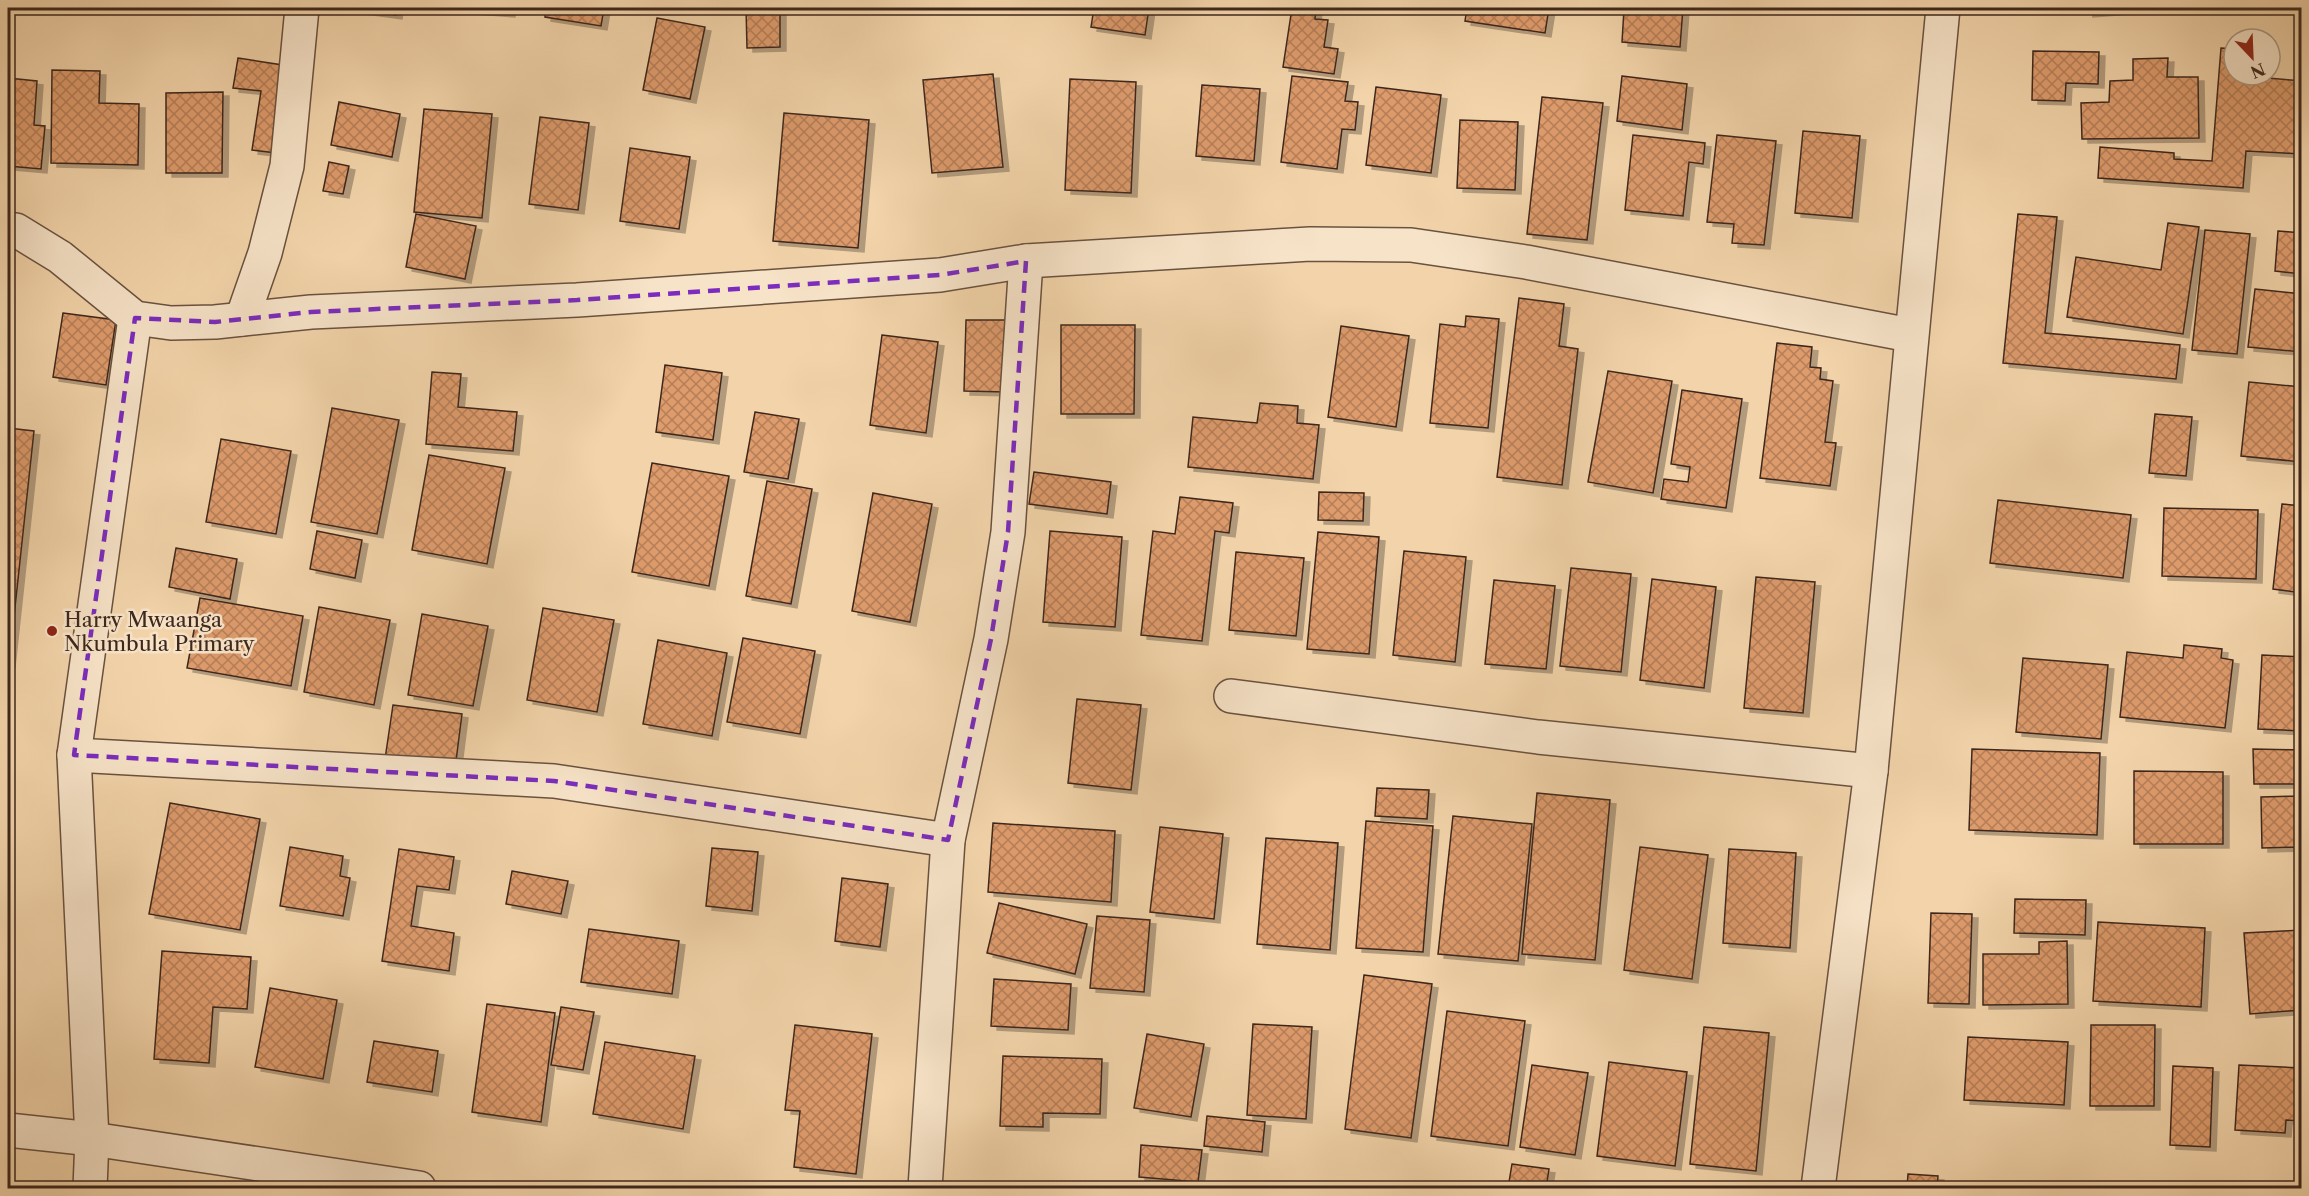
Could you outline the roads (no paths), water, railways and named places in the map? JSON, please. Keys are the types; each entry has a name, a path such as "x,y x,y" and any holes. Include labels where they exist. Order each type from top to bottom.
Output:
{"street":[{"path":"242,319 265,253 287,166 302,8"},
{"path":"1818,1188 1871,771 1910,335 1943,8"},
{"path":"8,229 16,230 60,257 135,318 171,322 242,319 311,312 578,300 940,275 1026,261 1310,244 1411,245 1526,262 1910,335"},
{"path":"926,1188 948,840 991,639 1008,532 1026,261"},
{"path":"90,1188 92,1139 74,755 135,318"},
{"path":"1231,696 1538,737 1871,771"},
{"path":"74,755 554,781 909,832 948,840"},
{"path":"8,1130 92,1139 419,1188"}],"place":[{"name":"Harry Mwaanga Nkumbula Primary","path":"52,631"}]}
